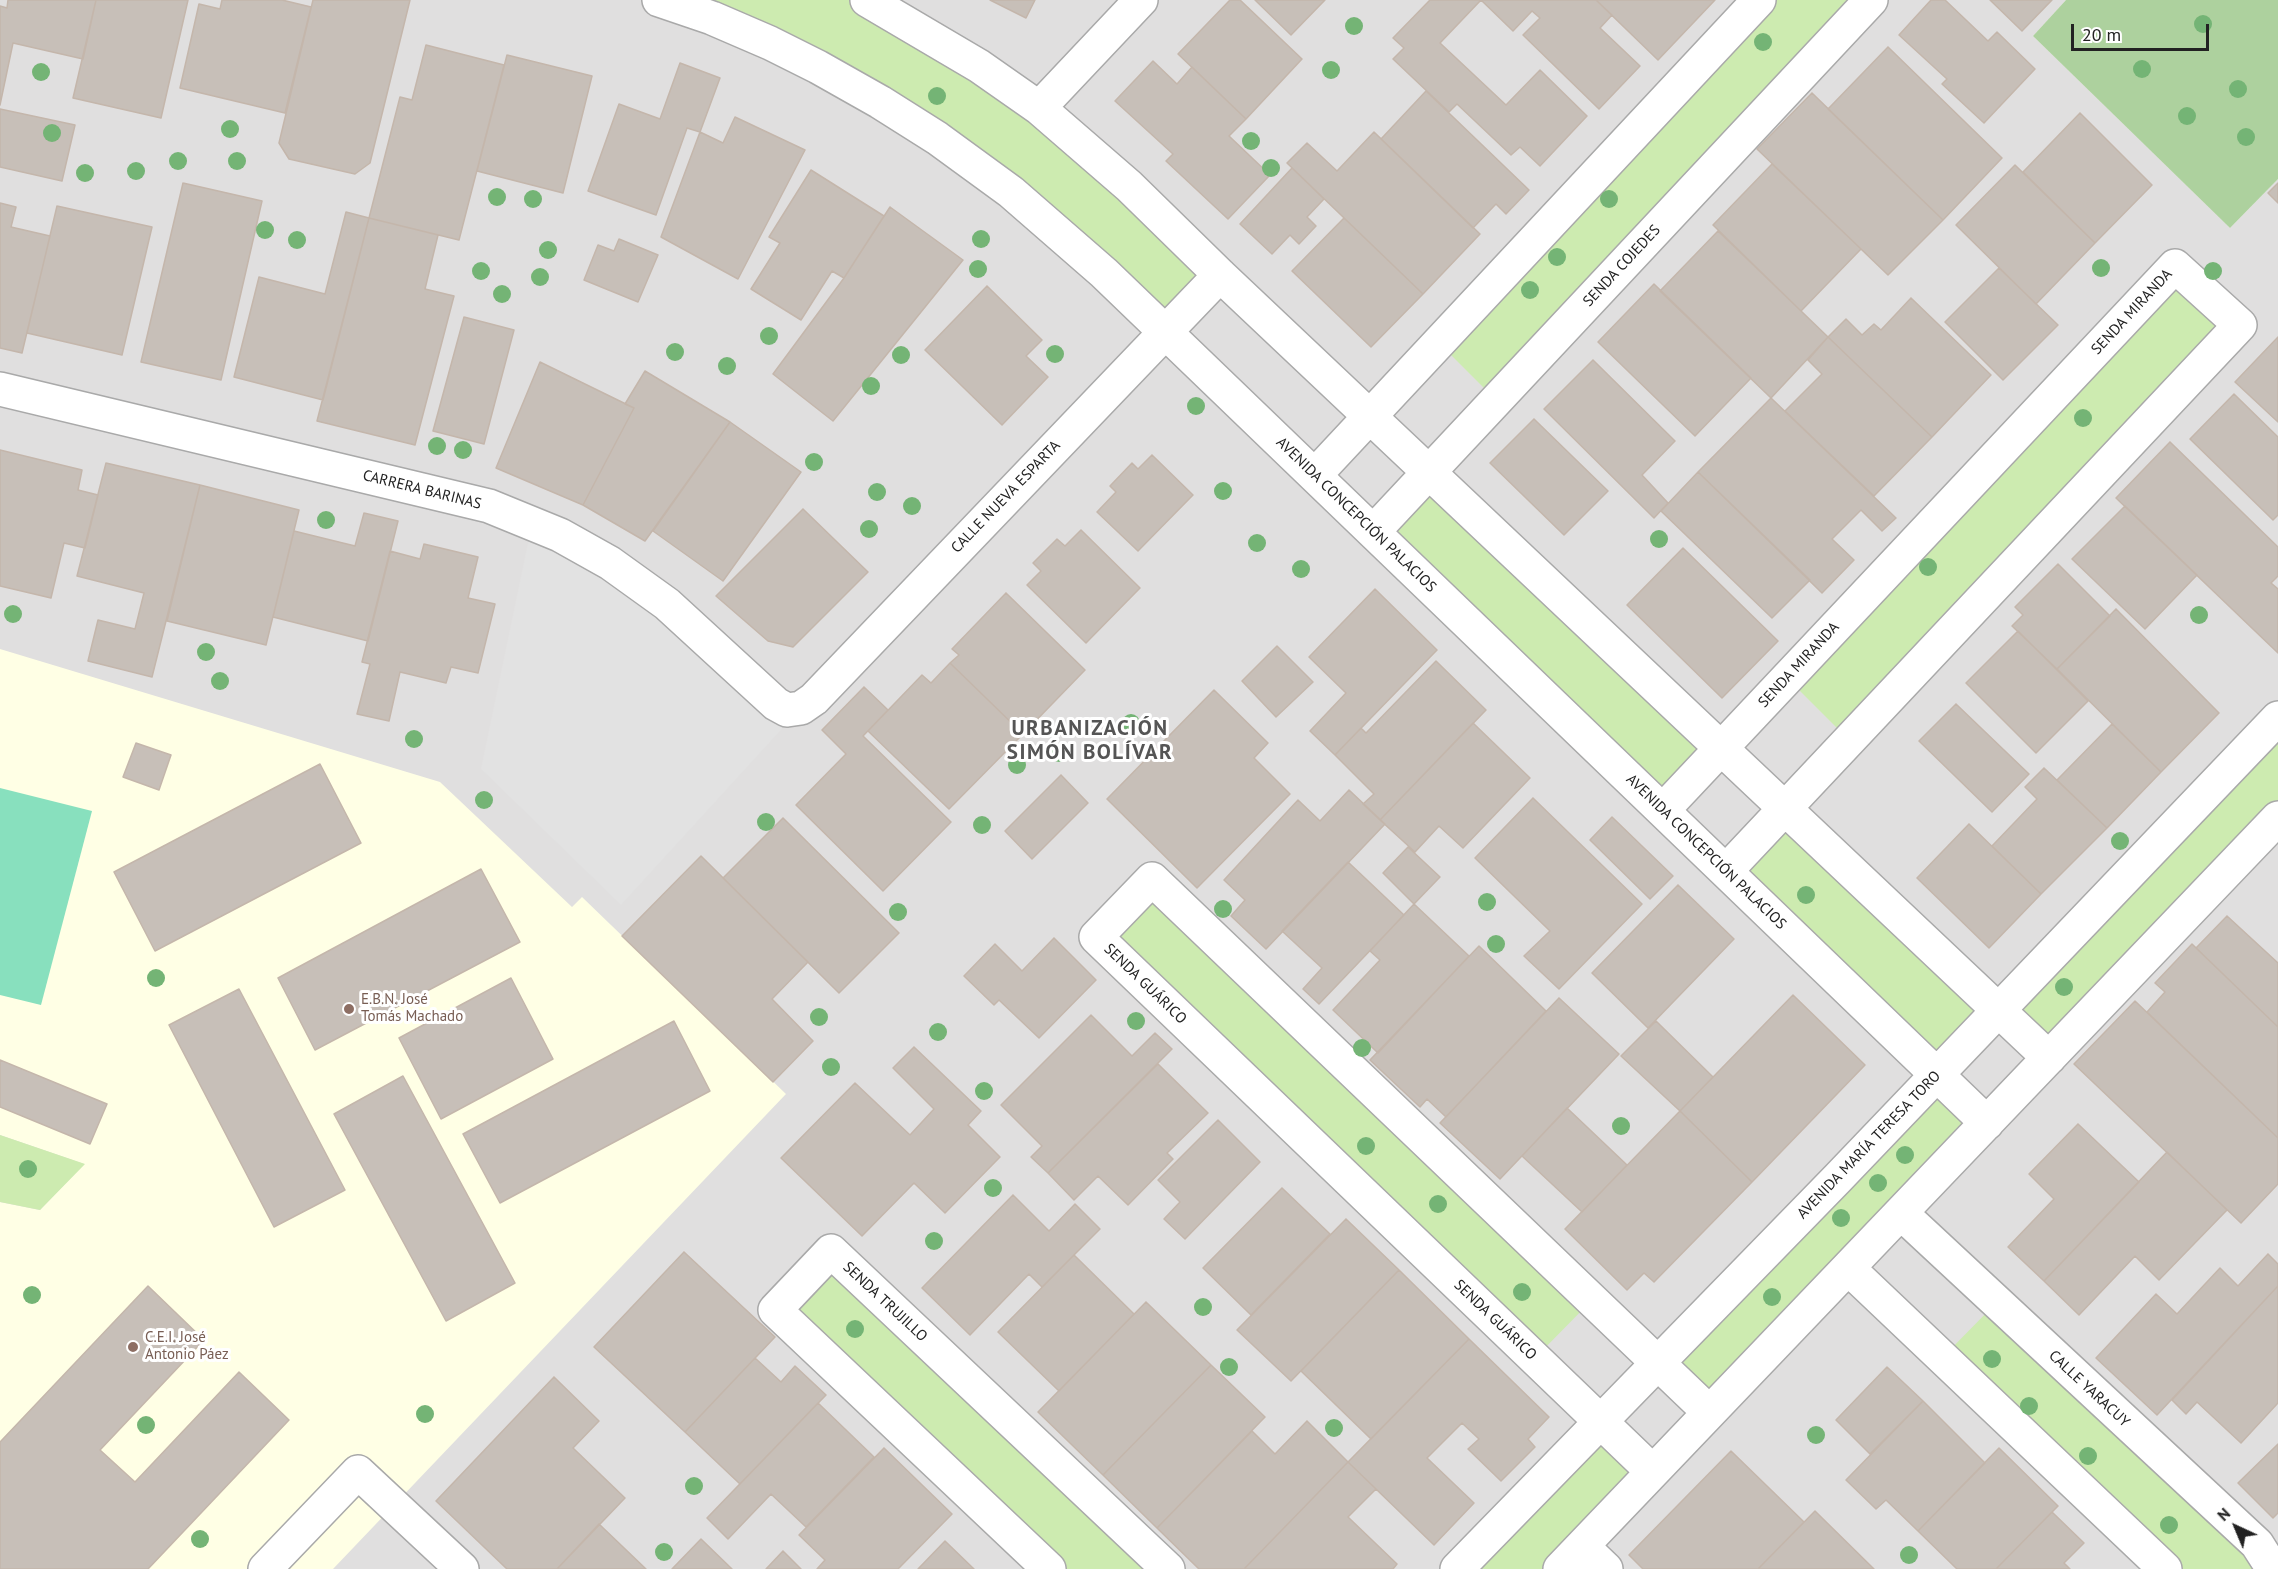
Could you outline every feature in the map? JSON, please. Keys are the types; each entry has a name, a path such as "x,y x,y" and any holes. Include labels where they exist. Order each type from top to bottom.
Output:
{"street":[{"name":"AVENIDA CONCEPCIÓN PALACIOS","path":"659,0 712,18 780,48 880,102 975,164 1027,206 1104,273 1987,1123"},
{"path":"867,0 979,66 1039,108 1129,186 1220,275 2049,1058"},
{"path":"1039,108 1141,0"},
{"path":"1315,475 1759,0"},
{"name":"SENDA COJEDES","path":"1374,532 1871,0"},
{"name":"SENDA MIRANDA","path":"1663,810 2175,266 2240,325 1726,871"},
{"name":"CALLE NUEVA ESPARTA","path":"787,710 801,708 814,699 1220,275"},
{"name":"CARRERA BARINAS","path":"0,389 489,506 560,535 610,563 667,604 777,704 787,710"},
{"name":"AVENIDA MARÍA TERESA TORO","path":"1457,1569 2278,718"},
{"path":"1560,1569 2278,818"},
{"name":"SENDA GUÁRICO","path":"1652,1471 1096,937 1152,879 1709,1412"},
{"name":"CALLE YARACUY","path":"1900,1213 2257,1544 2273,1569"},
{"name":"SENDA TRUJILLO","path":"1049,1569 775,1310 831,1251 1168,1569"},
{"path":"1848,1268 2165,1569"},
{"path":"265,1569 358,1472 462,1569"},
{"path":"1582,1546 1606,1569"}],"shaded area":[{"path":"0,0 2066,0 2033,36 2230,228 2278,179 2278,1569 0,1569"},
{"path":"532,524 801,708 621,905 481,769"},
{"name":"E.B.N. José Tomás Machado","path":"0,649 440,782 572,907 582,897 786,1094 333,1569 0,1569 0,1202 40,1210 84,1164 0,1135"}],"green space":[{"path":"659,0 867,0 914,27 1220,275 1164,332 975,164"},
{"path":"1759,0 1871,0 1496,400 1439,343"},
{"path":"2066,0 2278,0 2278,179 2230,228 2033,36"},
{"path":"2175,266 2240,325 1849,740 1787,678"},
{"path":"1430,472 1721,747 1663,810 1374,532"},
{"path":"2278,717 2278,819 2049,1058 1998,1010"},
{"path":"0,788 92,811 41,1005 0,995"},
{"path":"1785,808 1998,1010 1937,1074 1726,871"},
{"path":"1152,879 1592,1300 1535,1358 1096,937"},
{"path":"1937,1074 1987,1123 1709,1412 1658,1363"},
{"path":"0,1135 85,1164 40,1210 0,1202"},
{"path":"831,1251 1168,1569 1049,1569 775,1310"},
{"path":"1997,1302 2273,1569 2165,1569 1942,1358"},
{"path":"1601,1422 1652,1471 1560,1569 1457,1569"}],"building":[{"path":"8,0 96,0 83,59 13,43 0,105 0,6 7,8"},
{"path":"96,0 188,0 161,118 73,98"},
{"path":"222,0 282,0 311,7 285,113 180,88 199,4 220,9"},
{"path":"313,0 410,0 370,163 355,174 289,159 279,143"},
{"path":"990,0 1035,0 1026,18"},
{"path":"1230,0 1240,0 1302,59 1246,119 1178,54"},
{"path":"1255,0 1325,0 1291,35"},
{"path":"1430,0 1481,0 1440,43 1506,105 1540,70 1587,116 1540,166 1520,147 1511,155 1457,104 1449,112 1393,59 1404,48 1393,38"},
{"path":"1481,0 1596,0 1612,15 1600,28 1640,66 1599,109 1523,35 1540,18 1532,11 1513,31"},
{"path":"1596,0 1715,0 1658,60"},
{"path":"1931,0 1945,0 1988,41 1997,32 2035,69 1984,123 1942,84 1947,79 1899,35"},
{"path":"1990,0 2052,0 2022,31"},
{"path":"426,45 504,65 459,240 369,218 400,97 412,100"},
{"path":"1888,47 2002,158 1943,220 1828,109"},
{"path":"507,55 592,76 563,193 477,171"},
{"path":"1153,61 1177,84 1192,67 1246,119 1229,136 1270,175 1228,219 1166,161 1173,154 1115,101"},
{"path":"680,63 720,78 700,132 687,128 656,215 588,191 619,104 660,119"},
{"path":"1426,91 1529,190 1506,214 1496,204 1473,228 1381,139"},
{"path":"1812,93 1943,220 1888,275 1757,149"},
{"path":"0,109 75,125 62,181 0,167"},
{"path":"2080,113 2152,185 2095,243 2023,172"},
{"path":"735,117 805,150 738,279 661,237 700,132 723,143"},
{"path":"1374,132 1480,234 1423,294 1287,163 1307,143 1337,171"},
{"path":"1772,164 1861,249 1801,311 1713,225"},
{"path":"2015,165 2095,243 2036,304 1956,225"},
{"path":"1292,168 1324,199 1307,217 1316,226 1299,244 1290,235 1272,254 1240,224"},
{"path":"811,170 884,216 844,278 832,271 801,320 751,289 780,243 769,237"},
{"path":"183,183 262,201 221,380 141,362"},
{"path":"2278,183 2278,203 2268,193"},
{"path":"0,203 16,207 11,227 50,236 22,353 0,348"},
{"path":"57,206 152,227 122,355 27,333"},
{"path":"890,207 963,260 833,421 773,374 844,278"},
{"path":"346,212 369,218 323,400 234,377 259,277 325,294"},
{"path":"369,218 438,235 425,289 454,296 415,445 317,421"},
{"path":"1344,218 1423,294 1371,347 1292,271"},
{"path":"1718,231 1828,337 1771,398 1660,291"},
{"path":"619,239 658,255 638,302 584,280 598,245 614,251"},
{"path":"1999,268 2058,325 2003,380 1945,322"},
{"path":"1654,284 1751,378 1695,436 1598,342"},
{"path":"987,286 1042,340 1026,356 1048,377 1002,425 925,350"},
{"path":"1911,298 1991,375 1932,437 1828,337 1846,319 1862,335 1874,324 1881,330"},
{"path":"464,317 514,330 484,444 433,431"},
{"path":"1828,337 1932,437 1874,496 1785,411 1822,374 1808,360"},
{"path":"2278,337 2278,422 2235,382"},
{"path":"1593,360 1675,441 1642,475 1668,503 1654,518 1544,409"},
{"path":"540,362 634,408 583,505 496,468"},
{"path":"645,371 730,422 645,541 583,505 634,408 625,404"},
{"path":"2234,394 2278,437 2278,515 2273,520 2190,439"},
{"path":"1771,398 1896,518 1882,531 1861,510 1832,539 1854,560 1822,593 1698,472"},
{"path":"1534,419 1608,491 1564,535 1490,463"},
{"path":"730,422 801,472 723,581 653,531"},
{"path":"2170,442 2278,547 2278,576 2271,583 2278,589 2278,653 2116,498"},
{"path":"0,450 82,470 78,490 98,495 85,548 64,543 51,598 0,586"},
{"path":"1152,455 1193,495 1138,551 1097,512 1116,492 1110,486 1132,463 1138,469"},
{"path":"106,463 200,485 152,677 88,661 98,620 135,629 144,593 77,576"},
{"path":"1698,472 1810,580 1772,618 1661,511"},
{"path":"200,485 299,510 266,645 167,621"},
{"path":"2125,506 2197,575 2145,629 2072,559"},
{"path":"803,509 868,572 793,647 768,641 716,596"},
{"path":"364,513 398,521 368,641 273,617 294,531 355,546"},
{"path":"1081,530 1140,588 1086,643 1027,585 1041,571 1033,563 1057,539 1065,546"},
{"path":"424,544 478,557 468,598 495,604 478,673 451,667 446,683 400,672 389,721 357,714 370,664 362,662 390,551 420,559"},
{"path":"1683,548 1778,641 1722,698 1627,605"},
{"path":"2058,564 2110,616 2057,669 2012,626 2023,615 2015,607"},
{"path":"1375,589 1437,650 1335,755 1310,731 1346,693 1309,657"},
{"path":"1006,593 1085,670 1023,734 950,663 959,655 952,649"},
{"path":"2116,609 2219,713 2161,772 2057,669"},
{"path":"2018,631 2088,701 2036,753 1966,683"},
{"path":"1277,646 1313,682 1276,717 1242,681"},
{"path":"1436,661 1486,710 1380,820 1363,804 1374,794 1335,755 1361,728 1366,733"},
{"path":"950,663 1023,734 949,809 868,731 922,675 931,683"},
{"path":"864,687 888,710 863,736 951,822 883,891 796,805 846,754 822,730"},
{"path":"1214,690 1268,743 1254,758 1290,794 1197,888 1107,799"},
{"path":"1956,704 2029,774 1992,812 1919,741"},
{"path":"1473,723 1530,778 1463,848 1439,826 1415,852 1380,820"},
{"path":"2112,724 2161,772 2107,828 2057,780"},
{"path":"136,743 171,755 159,790 123,777"},
{"path":"320,764 361,843 155,951 114,872"},
{"path":"2044,768 2107,828 2041,894 1992,846 2037,799 2025,787"},
{"path":"1061,775 1088,803 1032,859 1005,831"},
{"path":"1349,790 1385,824 1266,949 1231,916 1245,900 1224,880 1298,800 1320,821"},
{"path":"1533,798 1642,904 1559,989 1524,956 1550,931 1475,858"},
{"path":"1612,817 1673,876 1650,899 1590,840"},
{"path":"783,818 899,933 839,993 723,878"},
{"path":"1969,824 2041,894 1989,948 1917,878"},
{"path":"1408,847 1440,877 1414,904 1383,873"},
{"path":"701,856 808,962 772,999 813,1041 773,1082 622,936"},
{"path":"1348,862 1404,915 1319,1004 1303,989 1322,968 1282,931"},
{"path":"481,869 520,942 315,1050 278,978"},
{"path":"1678,885 1734,939 1648,1028 1592,973"},
{"path":"1414,904 1469,956 1378,1053 1333,1010 1380,960 1370,951"},
{"path":"2227,916 2278,963 2278,1027 2196,948"},
{"path":"1054,938 1096,980 1039,1038 999,1000 994,1005 964,976 995,944 1022,971"},
{"path":"2192,944 2278,1027 2278,1138 2147,1012 2165,992 2155,983"},
{"path":"1479,946 1546,1011 1446,1117 1427,1099 1420,1107 1370,1060"},
{"path":"511,978 553,1059 441,1119 399,1038"},
{"path":"239,989 345,1190 274,1227 169,1025"},
{"path":"1793,995 1865,1065 1752,1182 1680,1111"},
{"path":"1559,998 1619,1054 1500,1179 1440,1123"},
{"path":"2135,1001 2278,1138 2278,1184 2241,1223 2074,1064"},
{"path":"1091,1015 1132,1056 1155,1033 1172,1049 1048,1173 1031,1157 1042,1146 1001,1105"},
{"path":"674,1021 710,1091 500,1203 463,1134"},
{"path":"1656,1021 1713,1077 1680,1111 1621,1056"},
{"path":"914,1047 981,1111 968,1125 1000,1157 945,1213 914,1183 862,1236 781,1158 855,1083 910,1135 934,1109 893,1068"},
{"path":"0,1060 107,1104 90,1144 0,1107"},
{"path":"1158,1064 1208,1113 1167,1153 1173,1159 1128,1205 1098,1176 1074,1200 1048,1173"},
{"path":"403,1076 515,1283 446,1321 334,1114"},
{"path":"1567,1108 1627,1165 1582,1212 1522,1156"},
{"path":"1680,1111 1752,1182 1654,1282 1644,1273 1627,1290 1565,1229"},
{"path":"1218,1120 1260,1162 1185,1239 1164,1219 1180,1202 1158,1180"},
{"path":"2078,1124 2139,1182 2044,1281 2008,1247 2054,1199 2029,1174"},
{"path":"2167,1152 2227,1210 2159,1280 2135,1256 2079,1315 2044,1281"},
{"path":"1282,1188 1330,1234 1251,1315 1203,1268"},
{"path":"1013,1195 1049,1231 1075,1204 1100,1229 1042,1287 1029,1274 970,1335 922,1288"},
{"path":"1346,1219 1399,1270 1291,1381 1237,1330"},
{"path":"684,1252 775,1337 685,1432 594,1347"},
{"path":"2268,1254 2278,1264 2278,1286 2157,1415 2096,1358 2156,1294 2177,1314 2220,1268 2238,1286"},
{"path":"1074,1255 1134,1314 1059,1391 998,1332"},
{"path":"1399,1270 1469,1339 1371,1439 1301,1371"},
{"path":"148,1286 204,1340 100,1450 135,1482 239,1372 289,1420 148,1569 0,1569 0,1442"},
{"path":"2278,1286 2278,1403 2241,1443 2197,1402 2186,1414 2172,1400"},
{"path":"1146,1302 1211,1365 1103,1475 1038,1412"},
{"path":"1469,1339 1549,1417 1528,1439 1535,1447 1501,1481 1468,1449 1479,1439 1462,1423 1427,1458 1474,1503 1434,1545 1348,1462"},
{"path":"755,1358 781,1382 795,1366 826,1395 740,1484 685,1432"},
{"path":"1211,1365 1265,1417 1157,1528 1103,1475"},
{"path":"1887,1367 1923,1401 1870,1454 1836,1420"},
{"path":"554,1377 599,1421 573,1448 625,1498 557,1569 507,1569 436,1501"},
{"path":"1923,1401 1985,1463 1918,1531 1886,1500 1876,1509 1846,1480"},
{"path":"818,1403 874,1457 806,1527 771,1494 728,1539 707,1518"},
{"path":"1307,1421 1348,1462 1244,1569 1199,1569 1157,1528 1252,1431 1275,1454"},
{"path":"2278,1444 2278,1513 2273,1518 2238,1483"},
{"path":"884,1448 952,1514 898,1569 817,1569 825,1560 799,1535"},
{"path":"1999,1448 2058,1506 1996,1569 1957,1569 1918,1531"},
{"path":"1731,1451 1804,1522 1758,1569 1643,1569 1629,1555"},
{"path":"1348,1462 1376,1489 1348,1517 1397,1564 1393,1569 1244,1569"},
{"path":"1815,1511 1874,1569 1758,1569"},
{"path":"2052,1512 2084,1543 2064,1563 2070,1569 1996,1569"},
{"path":"599,1524 646,1569 557,1569"},
{"path":"701,1539 732,1569 672,1569"},
{"path":"945,1541 974,1569 918,1569"},
{"path":"783,1551 801,1569 766,1569"}],"place":[{"name":"E.B.N. José Tomás Machado","path":"349,1009"},
{"name":"C.E.I. José Antonio Páez","path":"133,1347"}],"district":[{"name":"URBANIZACIÓN SIMÓN BOLÍVAR","path":"1090,741"}]}
